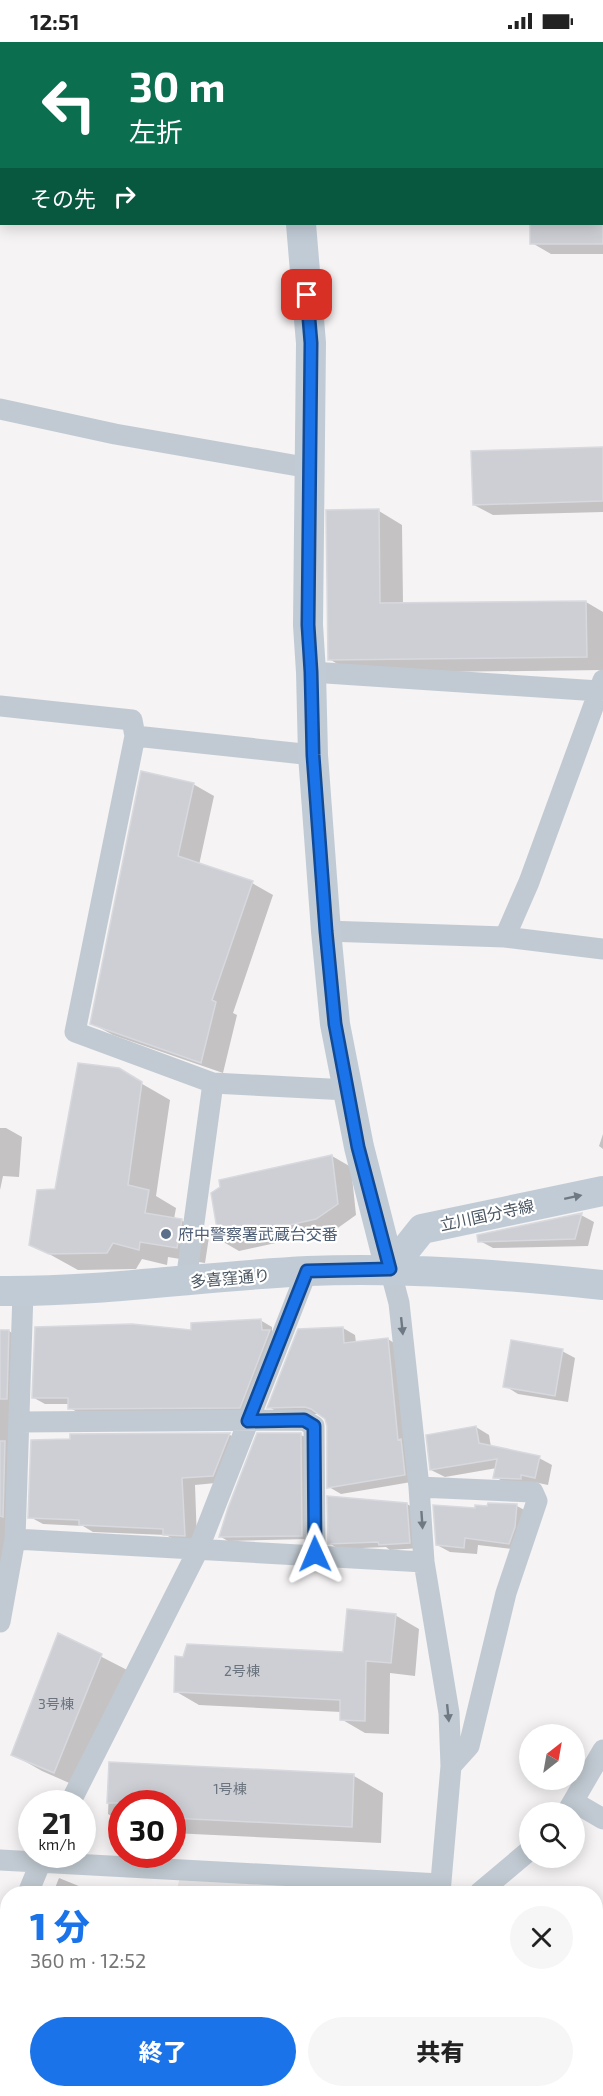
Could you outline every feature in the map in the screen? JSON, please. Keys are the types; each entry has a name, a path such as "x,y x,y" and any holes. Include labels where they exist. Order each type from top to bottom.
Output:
{"street":[{"path":"301,225 311,343 308,625 313,755 326,931 335,1024 358,1147 399,1303 419,1487 424,1562 449,1713 451,1766 440,1886"},
{"path":"0,410 115,434 310,468"},
{"path":"311,672 601,685 529,882 505,937"},
{"path":"0,706 132,720 135,736 75,1032 213,1083 348,1090"},
{"path":"135,736 313,755"},
{"path":"326,931 505,937 603,949"},
{"path":"186,1281 213,1083"},
{"name":"立川国分寺線","path":"390,1269 422,1228 603,1191"},
{"name":"多喜窪通り","path":"12,1291 116,1287 307,1271 390,1269 603,1285"},
{"path":"77,1790 198,1550 307,1271"},
{"path":"0,1622 15,1539 19,1422 12,1291"},
{"path":"19,1422 304,1420 314,1426 315,1554"},
{"path":"419,1487 533,1492 537,1501 506,1593 469,1746 451,1766"},
{"path":"15,1539 198,1550 315,1554 424,1562"},
{"path":"573,1802 603,1750"},
{"path":"585,1812 603,1819"},
{"path":"487,1886 519,1859"},
{"path":"0,1860 18,1860"},
{"path":"96,1863 413,1886"},
{"path":"31,1886 38,1868"}],"shaded area":[{"path":"180,1877 314,1886 178,1886"}],"building":[{"path":"530,225 603,225 603,244 530,244"},
{"path":"603,447 603,501 473,505 471,451"},
{"path":"379,509 380,603 586,601 587,657 328,660 326,510"},
{"path":"141,771 194,783 178,856 253,881 212,1000 216,1002 201,1063 90,1024"},
{"path":"78,1063 119,1068 142,1082 128,1185 149,1190 145,1213 182,1219 177,1248 140,1242 139,1250 113,1243 107,1253 49,1254 29,1245 37,1190 55,1189"},
{"path":"332,1155 338,1204 316,1219 219,1241 211,1193 220,1187 219,1180"},
{"path":"582,1213 575,1239 478,1242 477,1235"},
{"path":"261,1319 262,1330 270,1330 240,1408 68,1409 68,1398 32,1398 35,1327 132,1324 191,1330 191,1323"},
{"path":"343,1327 344,1343 388,1338 398,1440 401,1439 405,1475 327,1488 325,1419 305,1407 267,1408 298,1329"},
{"path":"0,1330 9,1330 7,1399 0,1399"},
{"path":"511,1340 563,1349 555,1396 503,1387"},
{"path":"476,1426 479,1443 540,1456 535,1478 521,1475 521,1479 493,1478 497,1459 430,1470 426,1435"},
{"path":"230,1433 213,1476 182,1478 185,1536 163,1535 163,1529 79,1525 79,1520 28,1518 31,1440 70,1439 70,1434"},
{"path":"257,1433 301,1433 302,1536 219,1537"},
{"path":"0,1441 5,1441 3,1517 0,1516"},
{"path":"327,1496 407,1503 410,1543 328,1544"},
{"path":"488,1503 517,1504 515,1527 509,1544 465,1538 464,1548 436,1545 433,1505 475,1508 475,1505 487,1506"},
{"path":"347,1609 396,1614 391,1663 366,1661 365,1721 340,1720 340,1700 174,1692 175,1656 183,1657 187,1644 343,1652"},
{"path":"58,1633 102,1654 54,1773 11,1755"},
{"path":"109,1762 354,1774 352,1827 186,1819 186,1790 108,1790 107,1803"}],"place":[{"name":"府中警察署武蔵台交番","path":"166,1234"}],"route":[{"path":"307,295 311,343 308,625 313,755 326,931 335,1024 358,1147 390,1269 307,1271 248,1421 304,1420 314,1426 315,1554"}]}
